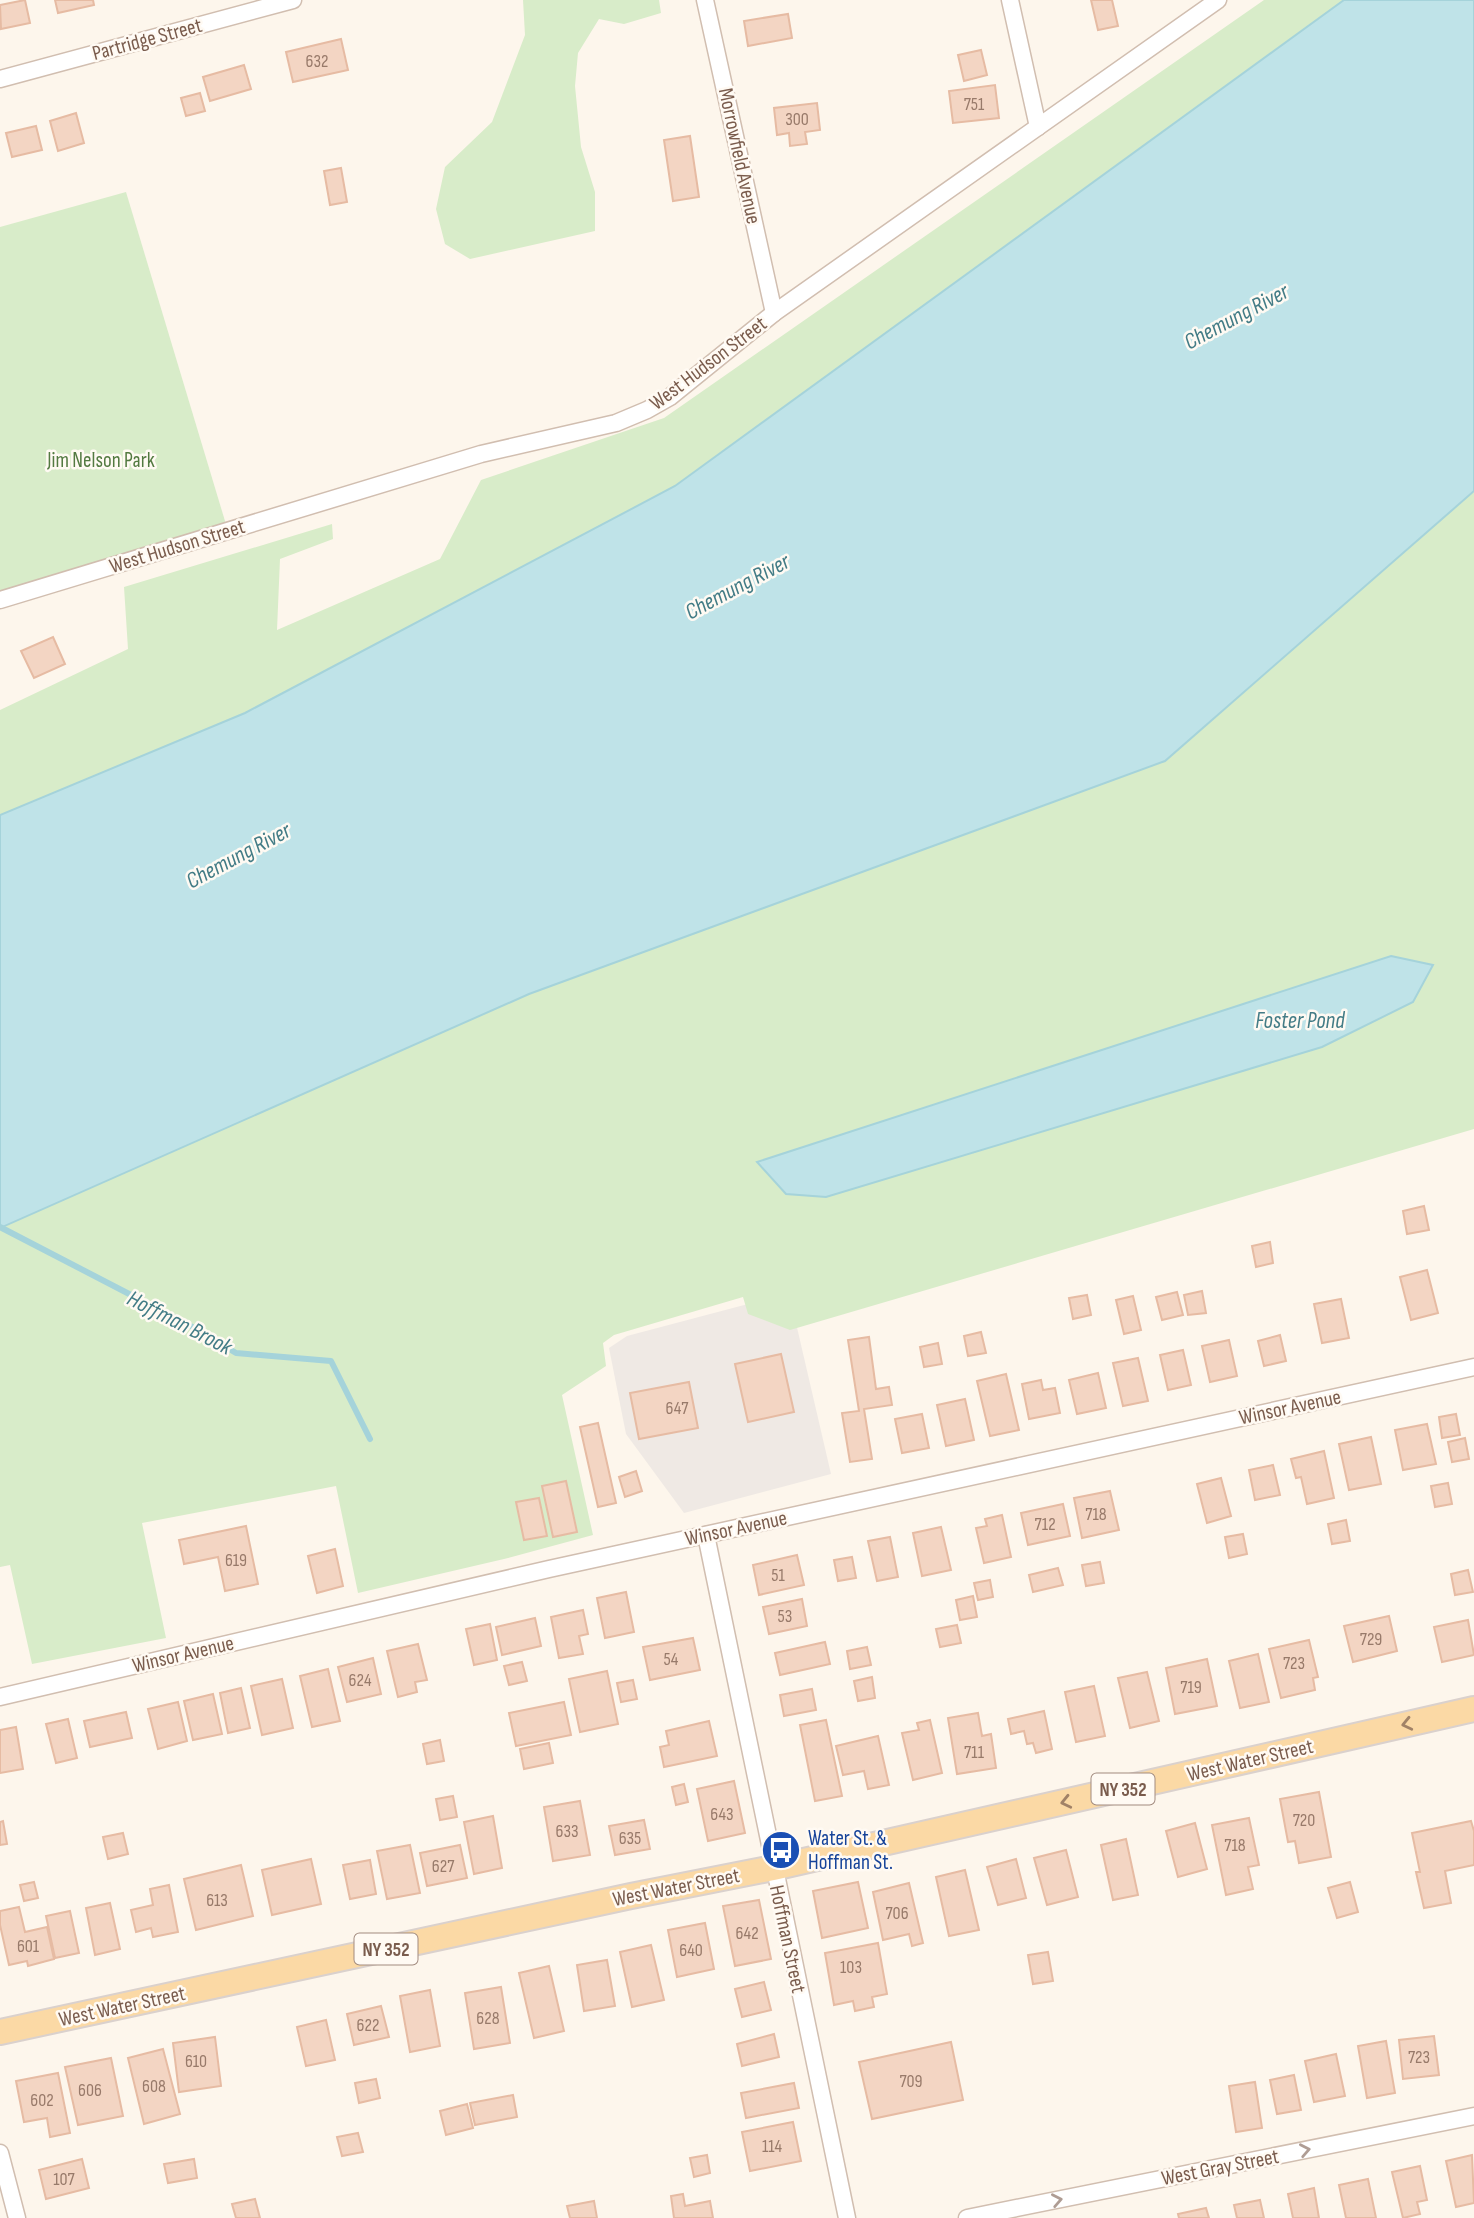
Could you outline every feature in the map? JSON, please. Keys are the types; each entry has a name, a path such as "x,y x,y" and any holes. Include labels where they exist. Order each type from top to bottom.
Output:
{"main road":[{"name":"West Water Street","path":"0,2032 773,1868 1474,1709"}],"street":[{"name":"Partridge Street","path":"0,79 293,0"},
{"name":"Morrowfield Avenue","path":"705,0 774,313"},
{"path":"1010,0 1038,127"},
{"name":"West Hudson Street","path":"0,600 481,454 616,423 670,397 774,313 1218,0"},
{"name":"Winsor Avenue","path":"0,1697 549,1569 1474,1367"},
{"name":"Hoffman Street","path":"706,1535 847,2218"},
{"name":"West Gray Street","path":"967,2218 1474,2116"},
{"path":"0,2153 17,2218"}],"shaded area":[{"path":"789,1293 831,1474 684,1513 626,1434 609,1348 627,1336"}],"green space":[{"path":"523,0 659,0 661,13 624,24 599,19 578,53 575,86 581,147 595,192 595,231 470,259 445,244 436,209 445,167 492,122 525,35"},
{"path":"1264,0 1344,0 675,486 245,713 0,815 0,710 128,649 124,587 332,524 333,539 280,559 277,630 440,559 481,480 664,418"},
{"name":"Jim Nelson Park","path":"126,192 228,531 0,600 0,227"},
{"path":"1474,491 1474,1129 790,1330 748,1314 743,1297 614,1335 603,1343 606,1366 562,1395 593,1535 358,1593 336,1486 142,1523 166,1638 32,1664 10,1565 0,1567 0,1228 529,994 1165,761"}],"water":[{"name":"Chemung River","path":"1344,0 1474,0 1474,491 1165,761 529,994 0,1228 0,815 245,713 675,486"},
{"name":"Foster Pond","path":"1391,956 1433,965 1413,1002 1322,1047 826,1197 786,1194 757,1162"}],"building":[{"path":"25,0 30,23 1,29 0,5"},
{"path":"55,0 93,0 94,5 58,13"},
{"path":"1091,0 1112,0 1118,26 1098,30"},
{"path":"788,14 792,38 748,46 744,21"},
{"path":"341,39 348,70 293,82 286,52"},
{"path":"981,50 987,75 964,81 958,55"},
{"path":"244,65 251,89 210,101 203,77"},
{"path":"995,85 999,118 953,123 949,91"},
{"path":"200,93 205,111 186,116 181,98"},
{"path":"817,103 820,130 805,132 807,144 790,146 789,133 777,135 774,108"},
{"path":"76,113 84,143 58,151 50,121"},
{"path":"36,126 42,150 12,157 6,133"},
{"path":"690,136 699,197 673,201 664,140"},
{"path":"341,168 347,202 330,205 324,171"},
{"path":"53,637 65,664 34,678 21,651"},
{"path":"1424,1206 1429,1230 1407,1234 1403,1211"},
{"path":"1270,1242 1273,1263 1256,1267 1252,1246"},
{"path":"1427,1270 1438,1313 1411,1320 1400,1277"},
{"path":"1202,1291 1206,1313 1188,1315 1184,1295"},
{"path":"1177,1292 1183,1315 1162,1320 1156,1297"},
{"path":"1087,1295 1091,1315 1073,1319 1069,1298"},
{"path":"1133,1296 1141,1330 1124,1334 1116,1300"},
{"path":"1341,1299 1349,1338 1322,1343 1314,1304"},
{"path":"981,1332 986,1353 968,1356 964,1336"},
{"path":"1280,1335 1286,1361 1264,1366 1258,1341"},
{"path":"869,1337 876,1389 889,1387 892,1405 864,1409 872,1459 850,1462 842,1413 859,1411 848,1340"},
{"path":"1229,1340 1237,1376 1210,1382 1202,1346"},
{"path":"938,1343 942,1364 924,1367 920,1347"},
{"path":"1183,1350 1191,1385 1168,1390 1160,1355"},
{"path":"781,1354 794,1412 748,1422 735,1364"},
{"path":"1138,1358 1148,1401 1123,1406 1113,1363"},
{"path":"1098,1373 1106,1408 1077,1414 1069,1380"},
{"path":"1006,1374 1019,1430 990,1436 977,1381"},
{"path":"1041,1380 1043,1390 1055,1388 1060,1413 1029,1419 1022,1384"},
{"path":"689,1382 698,1428 639,1439 630,1393"},
{"path":"965,1399 974,1440 946,1446 937,1405"},
{"path":"922,1414 929,1448 902,1453 895,1419"},
{"path":"1456,1414 1460,1435 1442,1438 1439,1417"},
{"path":"598,1423 616,1503 598,1507 580,1427"},
{"path":"1427,1424 1436,1464 1403,1470 1395,1430"},
{"path":"1371,1437 1381,1484 1349,1490 1339,1444"},
{"path":"1465,1438 1469,1459 1452,1462 1448,1442"},
{"path":"1324,1451 1334,1498 1307,1504 1301,1477 1296,1478 1291,1459"},
{"path":"1273,1465 1280,1495 1255,1500 1249,1470"},
{"path":"636,1471 642,1491 625,1497 619,1477"},
{"path":"1221,1478 1231,1516 1207,1523 1197,1484"},
{"path":"566,1481 577,1532 553,1537 542,1486"},
{"path":"1448,1483 1452,1504 1435,1507 1431,1486"},
{"path":"1110,1491 1119,1530 1082,1538 1074,1498"},
{"path":"539,1498 547,1536 524,1540 516,1502"},
{"path":"1063,1504 1070,1536 1028,1545 1021,1513"},
{"path":"1002,1515 1011,1557 984,1563 976,1528 987,1526 985,1519"},
{"path":"1346,1520 1350,1541 1332,1544 1328,1524"},
{"path":"246,1526 258,1584 225,1591 218,1557 184,1564 179,1540"},
{"path":"941,1527 951,1570 922,1576 913,1533"},
{"path":"1243,1534 1247,1554 1229,1558 1225,1537"},
{"path":"890,1537 898,1577 877,1581 868,1541"},
{"path":"335,1549 343,1586 317,1593 308,1556"},
{"path":"797,1555 804,1585 759,1595 753,1565"},
{"path":"852,1557 856,1578 838,1581 834,1560"},
{"path":"1100,1562 1104,1583 1086,1586 1082,1565"},
{"path":"1058,1568 1063,1585 1033,1592 1029,1575"},
{"path":"1468,1570 1473,1592 1455,1595 1451,1574"},
{"path":"990,1580 993,1597 978,1600 974,1583"},
{"path":"626,1592 634,1632 605,1638 597,1598"},
{"path":"973,1596 977,1617 960,1620 956,1600"},
{"path":"802,1599 807,1626 769,1634 763,1607"},
{"path":"583,1610 588,1634 579,1636 583,1654 559,1658 551,1617"},
{"path":"1389,1616 1397,1651 1353,1662 1344,1626"},
{"path":"535,1618 541,1646 502,1655 496,1627"},
{"path":"1468,1620 1474,1655 1442,1662 1434,1627"},
{"path":"490,1624 497,1660 474,1665 466,1629"},
{"path":"957,1625 961,1643 940,1647 936,1629"},
{"path":"693,1638 700,1670 650,1680 643,1647"},
{"path":"1309,1640 1318,1677 1313,1678 1315,1690 1281,1698 1269,1649"},
{"path":"825,1642 830,1664 780,1675 775,1653"},
{"path":"418,1644 427,1680 415,1682 417,1692 398,1697 387,1651"},
{"path":"867,1647 871,1665 850,1669 847,1651"},
{"path":"1258,1654 1269,1702 1240,1708 1229,1661"},
{"path":"373,1658 381,1694 347,1702 338,1667"},
{"path":"1207,1659 1217,1706 1175,1714 1166,1668"},
{"path":"522,1662 527,1681 509,1685 504,1666"},
{"path":"328,1669 340,1721 312,1727 300,1676"},
{"path":"607,1671 618,1724 580,1732 569,1679"},
{"path":"1147,1672 1159,1721 1130,1728 1118,1678"},
{"path":"872,1677 875,1698 858,1701 854,1681"},
{"path":"282,1679 293,1728 262,1735 251,1686"},
{"path":"633,1680 637,1699 621,1702 617,1683"},
{"path":"1094,1686 1105,1736 1076,1742 1065,1692"},
{"path":"241,1688 250,1728 228,1733 220,1693"},
{"path":"812,1689 816,1710 784,1716 780,1695"},
{"path":"213,1694 222,1734 193,1740 184,1701"},
{"path":"178,1702 187,1741 158,1749 148,1709"},
{"path":"564,1702 571,1735 516,1746 509,1713"},
{"path":"1044,1711 1052,1749 1036,1753 1033,1743 1027,1744 1024,1731 1011,1734 1008,1719"},
{"path":"126,1712 132,1738 90,1747 84,1721"},
{"path":"978,1713 982,1736 991,1734 996,1768 957,1774 948,1718"},
{"path":"68,1719 77,1758 56,1763 46,1724"},
{"path":"826,1720 842,1796 815,1801 800,1725"},
{"path":"930,1720 942,1773 913,1780 902,1733 919,1730 917,1723"},
{"path":"709,1721 717,1756 664,1767 660,1747 669,1745 666,1731"},
{"path":"16,1727 23,1769 0,1773 0,1730"},
{"path":"878,1736 889,1785 868,1789 864,1771 843,1775 836,1746"},
{"path":"440,1740 444,1761 427,1764 423,1744"},
{"path":"549,1743 553,1763 524,1769 520,1749"},
{"path":"734,1781 745,1833 708,1841 697,1789"},
{"path":"684,1784 688,1802 676,1805 672,1787"},
{"path":"1319,1792 1331,1857 1299,1863 1295,1841 1288,1842 1280,1799"},
{"path":"453,1796 457,1817 440,1820 436,1799"},
{"path":"580,1801 590,1855 553,1861 544,1807"},
{"path":"493,1816 502,1868 474,1874 464,1822"},
{"path":"1249,1818 1259,1865 1248,1867 1253,1889 1226,1895 1212,1825"},
{"path":"644,1820 650,1849 615,1855 609,1826"},
{"path":"3,1821 7,1844 0,1845 0,1822"},
{"path":"1471,1821 1474,1831 1474,1865 1445,1871 1451,1903 1424,1908 1416,1872 1420,1872 1412,1833"},
{"path":"1195,1823 1207,1869 1178,1877 1166,1831"},
{"path":"123,1833 128,1854 108,1859 103,1837"},
{"path":"1126,1839 1138,1895 1113,1900 1101,1845"},
{"path":"410,1845 420,1893 387,1899 377,1851"},
{"path":"460,1845 467,1878 427,1886 420,1853"},
{"path":"1066,1850 1078,1897 1047,1905 1034,1858"},
{"path":"311,1859 321,1904 272,1915 262,1870"},
{"path":"1016,1859 1026,1898 998,1905 987,1867"},
{"path":"370,1860 376,1894 350,1899 343,1865"},
{"path":"241,1865 253,1916 196,1930 184,1879"},
{"path":"965,1870 979,1930 949,1936 936,1877"},
{"path":"34,1882 38,1898 24,1901 20,1885"},
{"path":"858,1882 868,1928 822,1938 813,1891"},
{"path":"1350,1882 1358,1912 1337,1918 1328,1888"},
{"path":"909,1883 923,1943 912,1946 909,1934 883,1940 873,1892"},
{"path":"169,1885 178,1932 153,1937 151,1928 136,1932 131,1910 153,1905 150,1889"},
{"path":"759,1900 771,1959 735,1966 723,1906"},
{"path":"110,1903 120,1949 95,1955 86,1908"},
{"path":"19,1907 25,1932 47,1927 54,1959 28,1966 27,1961 9,1965 0,1925 0,1911"},
{"path":"70,1911 79,1953 55,1958 46,1916"},
{"path":"705,1923 714,1969 677,1977 668,1930"},
{"path":"878,1943 887,1994 872,1997 874,2007 855,2011 853,2001 834,2005 825,1953"},
{"path":"651,1945 664,2000 632,2007 620,1952"},
{"path":"1048,1952 1053,1981 1033,1984 1028,1955"},
{"path":"607,1960 615,2006 584,2011 577,1965"},
{"path":"549,1966 564,2031 534,2038 519,1973"},
{"path":"764,1982 771,2010 742,2017 735,1989"},
{"path":"501,1987 510,2043 474,2049 465,1993"},
{"path":"430,1990 440,2046 410,2052 400,1996"},
{"path":"381,2006 389,2037 354,2045 347,2014"},
{"path":"326,2020 335,2060 306,2066 297,2027"},
{"path":"774,2034 779,2057 742,2066 737,2044"},
{"path":"1434,2036 1439,2075 1403,2079 1399,2040"},
{"path":"215,2037 221,2086 179,2092 173,2043"},
{"path":"1386,2041 1395,2093 1367,2098 1358,2046"},
{"path":"951,2042 963,2100 872,2119 859,2062"},
{"path":"163,2049 180,2114 144,2124 128,2058"},
{"path":"1336,2054 1345,2096 1314,2102 1305,2061"},
{"path":"111,2058 123,2116 78,2125 65,2067"},
{"path":"58,2073 70,2133 50,2137 47,2118 24,2122 16,2081"},
{"path":"1294,2075 1301,2110 1277,2114 1270,2080"},
{"path":"376,2079 380,2098 359,2103 355,2083"},
{"path":"1255,2082 1262,2128 1236,2132 1229,2086"},
{"path":"794,2083 799,2108 746,2118 741,2093"},
{"path":"513,2095 517,2117 475,2125 470,2103"},
{"path":"467,2104 473,2128 446,2135 440,2111"},
{"path":"793,2122 801,2161 750,2171 742,2132"},
{"path":"358,2133 363,2152 342,2156 337,2137"},
{"path":"707,2155 710,2173 694,2177 690,2158"},
{"path":"1472,2155 1474,2203 1456,2207 1446,2161"},
{"path":"82,2159 89,2188 46,2199 39,2170"},
{"path":"194,2159 197,2178 168,2183 164,2164"},
{"path":"1420,2166 1427,2200 1417,2202 1420,2214 1403,2218 1392,2172"},
{"path":"1368,2179 1376,2218 1346,2218 1339,2185"},
{"path":"1314,2188 1319,2218 1293,2218 1288,2194"},
{"path":"683,2194 685,2206 710,2201 713,2218 674,2218 671,2196"},
{"path":"255,2199 260,2218 236,2218 232,2204"},
{"path":"1260,2200 1264,2218 1237,2218 1234,2205"},
{"path":"594,2201 597,2218 570,2218 567,2206"},
{"path":"1206,2208 1209,2218 1179,2218 1178,2214"}],"waterway":[{"name":"Hoffman Brook","path":"0,1227 189,1325 236,1353 331,1361 370,1439"}],"place":[{"name":"Water St. & Hoffman St.","path":"781,1850"}]}
